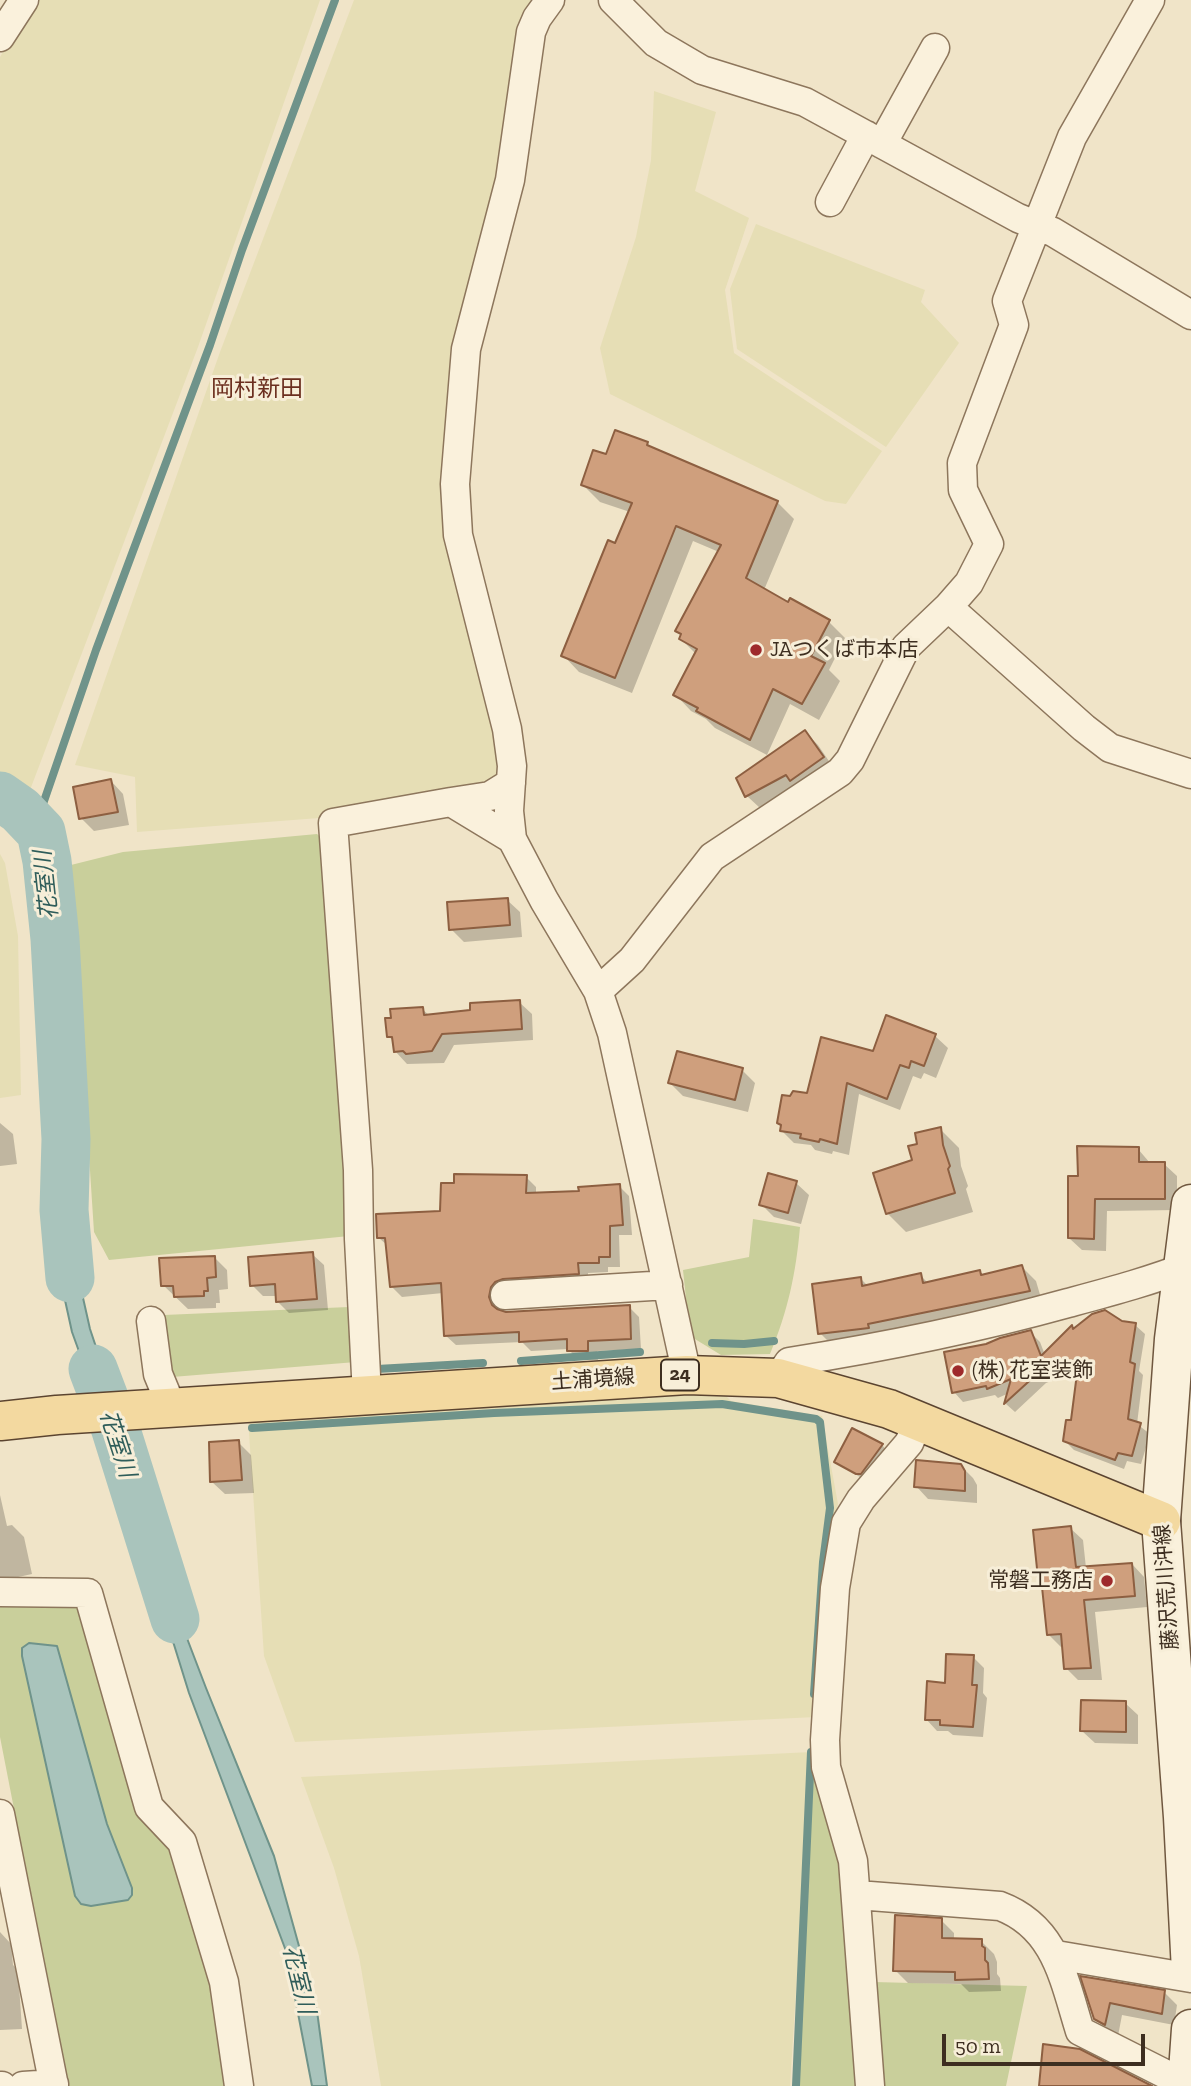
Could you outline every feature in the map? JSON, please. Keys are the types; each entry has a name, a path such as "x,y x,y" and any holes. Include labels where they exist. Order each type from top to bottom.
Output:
{"main road":[{"name":"藤沢荒川沖線","path":"1191,1204 1186,1267 1174,1339 1183,1818 1191,1971"},
{"name":"土浦境線","path":"0,1421 57,1415 687,1375 778,1378 858,1399 919,1420 1176,1526"},
{"path":"1187,2086 1191,2029"}],"street":[{"path":"0,37 24,0"},
{"path":"550,0 540,12 531,32 510,180 466,349 455,484 458,535 507,729 512,766 509,811 512,839 544,900 598,991 612,1033 687,1375"},
{"path":"613,0 656,43 702,70 805,102 1018,218 1037,224 1191,315"},
{"path":"598,991 632,960 712,858 840,772 850,760 906,647 969,583 989,544 963,489 962,463 1014,325 1007,301 1072,137 1150,0"},
{"path":"830,202 935,48"},
{"path":"948,607 1110,748 1191,774"},
{"path":"367,1395 358,1170 333,823 490,796 511,783"},
{"path":"451,802 512,839"},
{"path":"778,1378 789,1362 884,1347 987,1325 1152,1280 1186,1267"},
{"path":"505,1295 668,1285"},
{"path":"151,1321 164,1409"},
{"path":"870,2086 853,1861 826,1766 825,1740 835,1588 846,1523 861,1499 909,1443 919,1420"},
{"path":"0,1592 88,1593 149,1807 181,1842 224,1982 239,2086"},
{"path":"0,1814 9,1904 54,2085 23,2086"},
{"path":"857,1895 1000,1906 1017,1912 1028,1921 1056,1955 1080,2031 1187,2086"},
{"path":"1056,1955 1191,1978"}],"shaded area":[{"path":"35,0 320,0 198,347 30,790 0,776 0,57"},
{"path":"354,0 537,0 445,485 503,766 495,778 481,787 319,818 137,832 135,777 75,765 220,352"},
{"path":"654,91 716,112 695,191 749,218 725,290 734,353 882,451 846,504 825,501 610,394 600,348 636,237 651,160"},
{"path":"756,224 925,290 921,302 959,343 886,447 737,349 730,289"},
{"path":"0,854 5,863 18,936 21,1095 0,1098"},
{"path":"723,1393 731,1401 822,1416 838,1504 821,1586 816,1717 295,1742 264,1656 248,1418 561,1399"},
{"path":"811,1752 790,2086 381,2086 359,1956 334,1868 301,1777"}],"green space":[{"path":"317,834 324,840 349,1236 109,1260 94,1232 81,1032 79,944 71,865 123,852"},
{"path":"753,1219 800,1227 790,1292 770,1354 721,1355 690,1336 683,1270 749,1257"},
{"path":"349,1307 356,1362 172,1377 162,1335 164,1315"},
{"path":"0,1606 77,1608 87,1615 177,1850 210,1966 232,2086 68,2086 0,1737"},
{"path":"813,1752 841,1862 856,2086 799,2086"},
{"path":"874,1982 1027,1986 1006,2086 882,2086"}],"water":[{"path":"55,1211 74,1211 79,1280 100,1359 107,1429 72,1332 61,1282"},
{"path":"107,1429 206,1688 274,1856 317,2011 327,2086 312,2086 286,1951 189,1693"},
{"path":"29,1643 57,1646 107,1824 132,1888 132,1895 128,1900 91,1906 81,1904 75,1896 22,1656 22,1648"}],"building":[{"path":"615,430 648,442 647,445 778,501 746,578 788,602 790,598 830,620 811,656 825,663 802,704 773,689 750,740 696,711 698,708 673,695 697,649 679,639 681,634 675,631 721,545 676,526 615,678 561,656 608,540 615,543 632,503 581,485 593,450 606,454"},
{"path":"805,730 824,757 790,781 786,775 745,797 736,778"},
{"path":"111,779 118,812 79,819 73,787"},
{"path":"508,898 510,925 449,930 447,902"},
{"path":"520,1000 522,1029 442,1034 432,1051 406,1054 403,1051 394,1052 392,1037 387,1037 385,1018 391,1018 390,1009 423,1007 424,1015 470,1010 470,1003"},
{"path":"886,1015 936,1034 924,1066 911,1061 909,1068 900,1065 887,1099 847,1083 837,1144 820,1139 819,1142 800,1138 801,1134 780,1131 781,1125 777,1123 782,1095 790,1096 793,1091 807,1093 821,1037 873,1051"},
{"path":"677,1051 743,1068 735,1100 668,1083"},
{"path":"941,1127 955,1193 886,1214 873,1173 912,1160 908,1146 917,1144 915,1133"},
{"path":"1077,1146 1139,1147 1139,1162 1165,1162 1165,1199 1095,1199 1094,1239 1068,1238 1068,1176 1078,1176"},
{"path":"768,1173 797,1181 788,1213 759,1205"},
{"path":"454,1174 527,1175 526,1193 579,1191 578,1187 620,1184 623,1225 610,1226 610,1257 599,1257 599,1263 578,1263 579,1274 503,1279 491,1287 489,1297 492,1305 506,1312 630,1305 631,1339 588,1341 588,1351 567,1351 567,1339 519,1342 519,1332 444,1336 441,1283 390,1287 385,1238 377,1238 376,1214 440,1211 441,1183 454,1183"},
{"path":"313,1252 317,1299 276,1302 275,1284 250,1286 248,1257"},
{"path":"215,1256 216,1277 207,1278 208,1291 204,1291 204,1296 174,1297 173,1286 161,1286 159,1258"},
{"path":"1022,1265 1030,1291 868,1324 869,1328 818,1334 812,1284 861,1277 862,1286 921,1273 923,1283 980,1270 981,1275"},
{"path":"1105,1310 1122,1321 1136,1323 1130,1362 1135,1364 1128,1419 1141,1423 1132,1456 1118,1453 1115,1460 1063,1441 1066,1420 1071,1420 1079,1358 1037,1374 1004,1404 1011,1379 987,1389 986,1386 952,1393 944,1352 986,1344 1031,1330 1041,1356 1072,1325 1073,1329 1092,1314"},
{"path":"852,1428 883,1444 861,1474 834,1462"},
{"path":"239,1440 242,1480 210,1482 209,1442"},
{"path":"916,1460 961,1464 965,1471 965,1491 914,1487"},
{"path":"1071,1526 1076,1567 1132,1563 1135,1596 1084,1600 1091,1668 1064,1669 1061,1634 1047,1635 1042,1587 1039,1588 1033,1530"},
{"path":"946,1654 974,1655 972,1685 977,1685 973,1727 940,1725 940,1720 925,1720 927,1681 945,1683"},
{"path":"1081,1700 1126,1701 1126,1732 1080,1731"},
{"path":"895,1915 942,1918 942,1938 982,1939 989,1979 955,1980 955,1972 893,1971"},
{"path":"1080,1976 1165,1990 1162,2014 1110,2003 1105,2025 1094,2019"},
{"path":"1043,2044 1080,2049 1152,2086 1039,2086"}],"waterway":[{"path":"41,832 43,804 96,650 335,0"},
{"name":"花室川","path":"0,796 20,810 41,832 47,861 55,939 66,1139 64,1210 70,1278"},
{"path":"712,1343 774,1341"},
{"path":"521,1361 640,1352"},
{"path":"377,1363 377,1369 483,1363"},
{"name":"花室川","path":"93,1369 115,1427 175,1619"},
{"path":"252,1428 494,1413 722,1404 816,1419 820,1422 830,1508 823,1562 814,1694"},
{"path":"796,2086 811,1752"}],"place":[{"name":"JAつくば市本店","path":"756,650"},
{"name":"(株) 花室装飾","path":"958,1371"},
{"name":"常磐工務店","path":"1107,1581"}],"district":[{"name":"岡村新田","path":"257,389"}]}
